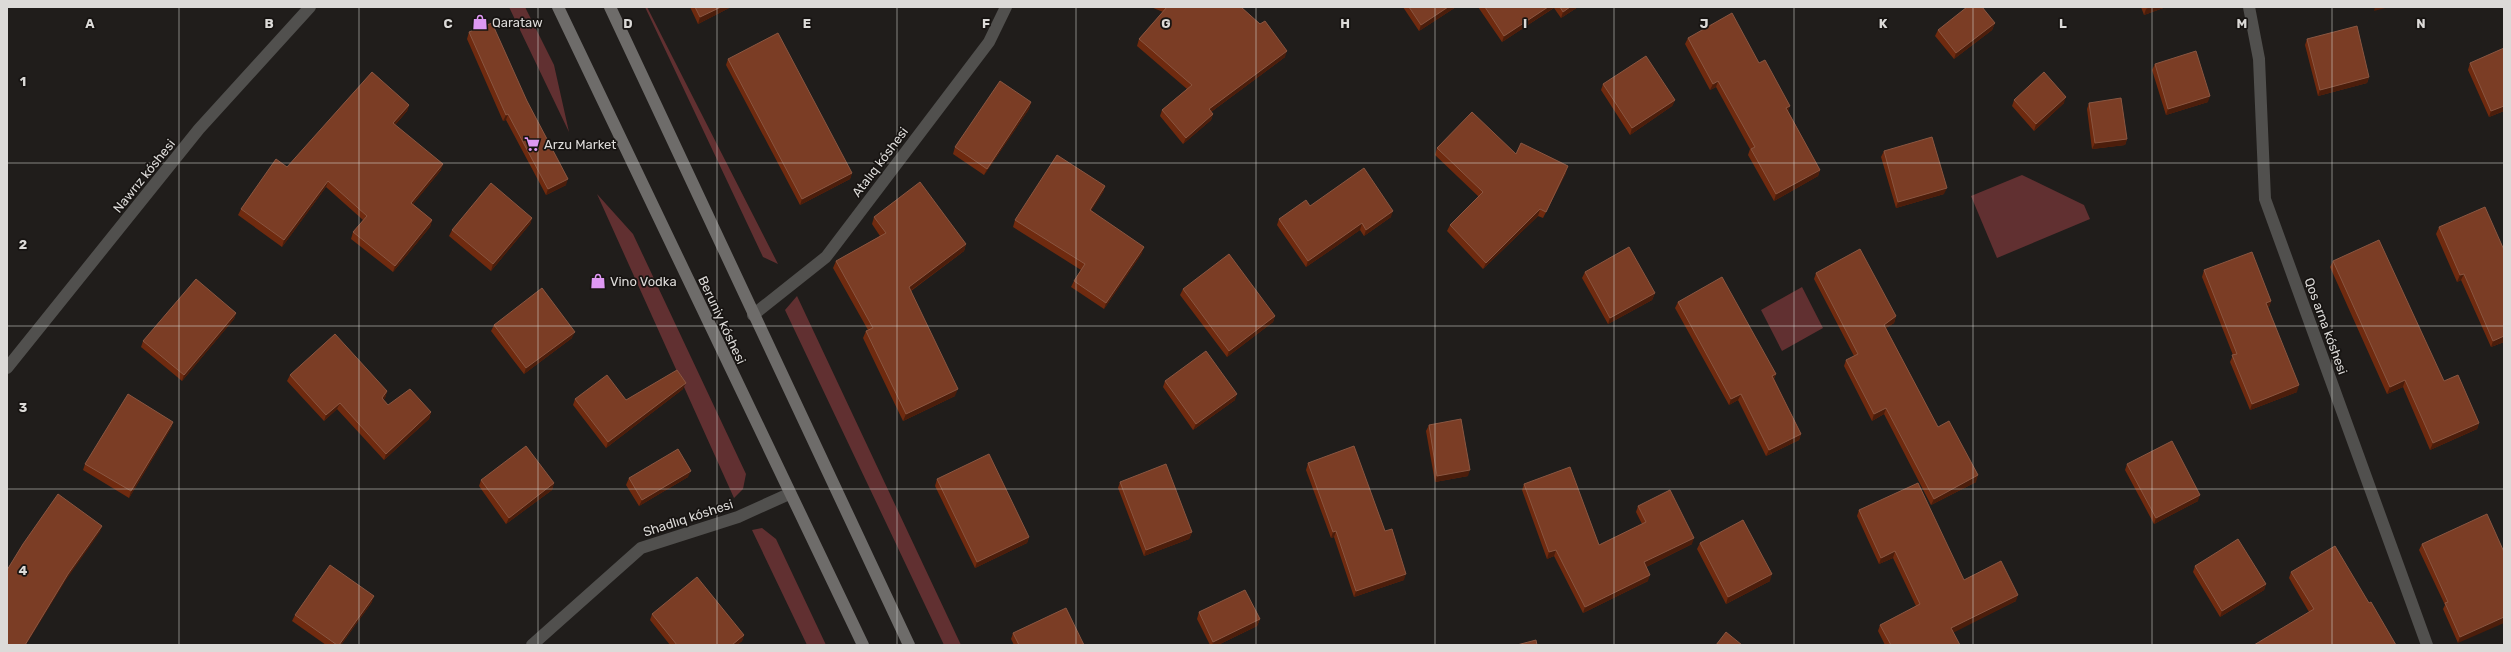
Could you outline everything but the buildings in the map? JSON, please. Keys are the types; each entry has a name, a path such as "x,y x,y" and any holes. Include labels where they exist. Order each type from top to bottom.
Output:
{"street":[{"name":"Nawrız kóshesi","path":"7,368 199,130 310,7"},
{"name":"Beruniy kóshesi","path":"558,7 789,494 863,645"},
{"path":"610,7 753,315 909,645"},
{"name":"Atalıq kóshesi","path":"753,315 826,257 989,42 1006,7"},
{"name":"Qos arna kóshesi","path":"2249,7 2259,58 2265,199 2427,645"},
{"name":"Shadlıq kóshesi","path":"532,645 641,548 738,517 789,494"}],"shaded area":[{"path":"509,7 525,7 554,65 569,132"},
{"path":"645,7 647,7 778,264 763,257"},
{"path":"2022,175 2084,205 2090,219 1997,258 1971,196"},
{"path":"597,194 633,234 746,474 743,489 734,498"},
{"path":"1802,287 1823,328 1782,351 1761,310"},
{"path":"797,296 961,645 944,645 785,310"},
{"path":"762,528 776,539 826,645 807,645 752,530"}],"place":[{"name":"Qarataw","path":"480,22"},
{"name":"Arzu Market","path":"532,144"},
{"name":"Vino Vodka","path":"598,281"}]}
